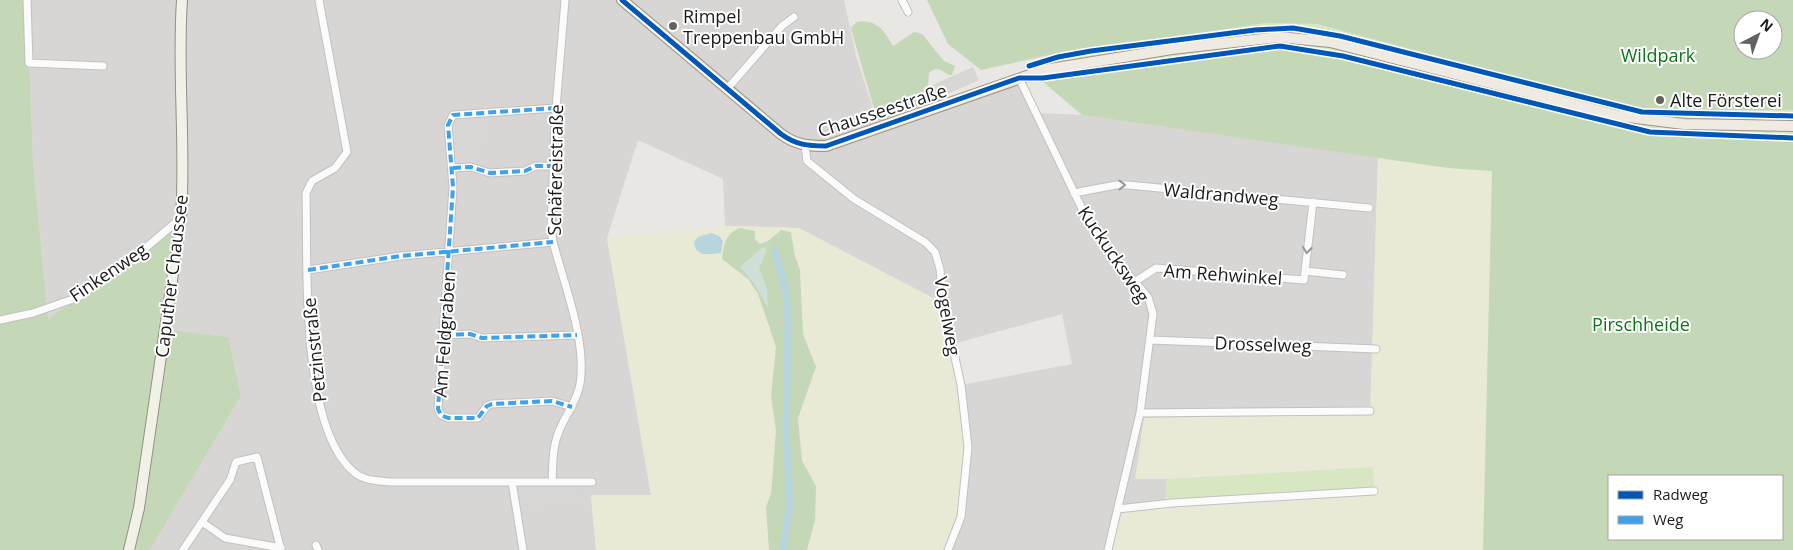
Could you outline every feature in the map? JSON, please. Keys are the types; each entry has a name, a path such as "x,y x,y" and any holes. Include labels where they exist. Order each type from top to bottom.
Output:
{"main road":[{"name":"Chausseestraße","path":"622,0 781,134 791,141 805,146 826,146 1044,70 1162,50 1262,38 1298,37 1353,48 1620,116 1684,124 1793,126"}],"street":[{"path":"27,0 29,63 103,66"},
{"name":"Caputher Chaussee","path":"129,550 139,508 181,218 183,174 179,35 182,0"},
{"name":"Petzinstraße","path":"319,0 347,152 335,168 312,181 306,193 312,354 322,417 331,440 356,473 369,479 392,482 592,482"},
{"name":"Schäfereistraße","path":"552,482 554,450 559,430 572,407 580,384 577,335 553,242 556,108 565,0"},
{"path":"902,0 908,12"},
{"path":"727,88 782,26 794,17"},
{"name":"Kuckucksweg","path":"1019,78 1085,215 1104,246 1148,297 1152,314 1140,413 1108,550"},
{"name":"Am Feldgraben","path":"556,108 453,115 448,125 453,168 438,409 441,415 448,418 478,418 487,406 492,404 552,401 572,407"},
{"name":"Vogelweg","path":"805,146 807,162 854,199 925,242 934,252 940,268 943,303 961,386 968,447 961,517 948,550"},
{"path":"453,168 471,167 490,173 525,171 536,166 554,166"},
{"name":"Waldrandweg","path":"1074,192 1128,185 1369,208"},
{"name":"Am Rehwinkel","path":"1136,281 1156,268 1304,280 1313,202"},
{"name":"Finkenweg","path":"0,320 33,313 78,297 143,250 181,218"},
{"path":"308,270 401,256 553,242"},
{"name":"Am Rehwinkel","path":"1305,270 1343,275"},
{"path":"444,335 470,334 482,338 577,335"},
{"name":"Drosselweg","path":"1150,340 1376,349"},
{"path":"1140,413 1370,411"},
{"path":"183,550 230,480 236,462 257,456 281,549 225,538 202,522"},
{"path":"512,482 523,550"},
{"path":"1118,509 1172,503 1374,491"}],"shaded area":[{"path":"27,0 844,0 856,56 878,124 1020,73 1039,113 1082,115 1378,157 1371,415 1145,418 1136,479 1167,479 1165,508 1122,512 1109,550 949,550 961,385 1072,364 1062,314 953,344 799,228 725,226 723,179 638,140 607,238 651,495 591,495 596,550 150,550 241,396 227,337 157,330 173,228 112,275 48,320 33,161"},
{"path":"973,67 979,80 936,99 930,86"},
{"path":"458,116 483,116 484,138 474,139 476,164 456,165 450,127 457,125"},
{"path":"763,247 767,249 759,269 767,288 768,308 754,283 740,267"},
{"path":"574,486 577,500 564,500 528,507 524,487"}],"green space":[{"path":"0,0 27,0 33,161 48,319 112,275 173,227 158,329 228,337 241,396 150,550 0,550"},
{"name":"Wildpark","path":"927,0 1793,0 1793,110 1642,111 1317,24 1265,23 1096,49 1063,52 981,70 948,44"},
{"path":"857,22 876,25 884,31 893,46 914,32 922,34 944,61 955,66 952,75 937,69 929,73 928,85 934,100 879,121 877,119 852,32 851,27"},
{"path":"1265,23 1318,24 1642,111 1793,110 1793,139 1700,139 1650,133 1603,124 1316,53 1280,49 1042,81 1032,61 1063,52 1096,49"},
{"name":"Pirschheide","path":"1280,49 1316,53 1603,124 1650,133 1700,139 1793,139 1793,550 1483,550 1492,171 1448,168 1082,115 1042,81"},
{"path":"1378,157 1447,168 1492,171 1483,550 1109,550 1122,512 1375,496 1372,467 1135,479 1144,418 1370,415"},
{"path":"725,226 799,228 943,303 953,344 968,447 961,517 948,550 596,550 591,495 651,495 607,238"},
{"path":"740,228 755,231 755,239 760,244 768,241 781,230 791,232 795,256 800,270 803,334 816,367 798,418 802,461 816,486 815,520 807,550 769,550 766,507 771,493 776,431 771,396 776,347 758,294 748,279 722,259 728,236"},
{"path":"1373,467 1374,489 1165,501 1167,479"}],"water":[{"path":"711,233 719,236 723,241 721,253 700,253 697,251 694,242 698,237"}],"waterway":[{"path":"775,250 786,291 788,328 786,433 790,505 783,550"}],"marked path":[{"path":"556,108 453,115 448,125 453,187 438,409 441,415 448,418 478,418 487,406 492,404 552,401 572,407"},
{"path":"453,168 471,167 490,173 525,171 536,166 554,166"},
{"path":"308,270 401,256 553,242"},
{"path":"444,335 470,334 482,338 577,335"}],"cycle path":[{"path":"622,0 781,134 792,141 808,145 826,146 1019,78 1043,78 1280,46 1343,56 1650,132 1793,138"},
{"path":"1029,66 1058,57 1091,51 1255,30 1293,28 1340,36 1642,112 1793,116"}],"place":[{"name":"Rimpel Treppenbau GmbH","path":"673,26"},
{"name":"Alte Försterei","path":"1660,100"}]}
